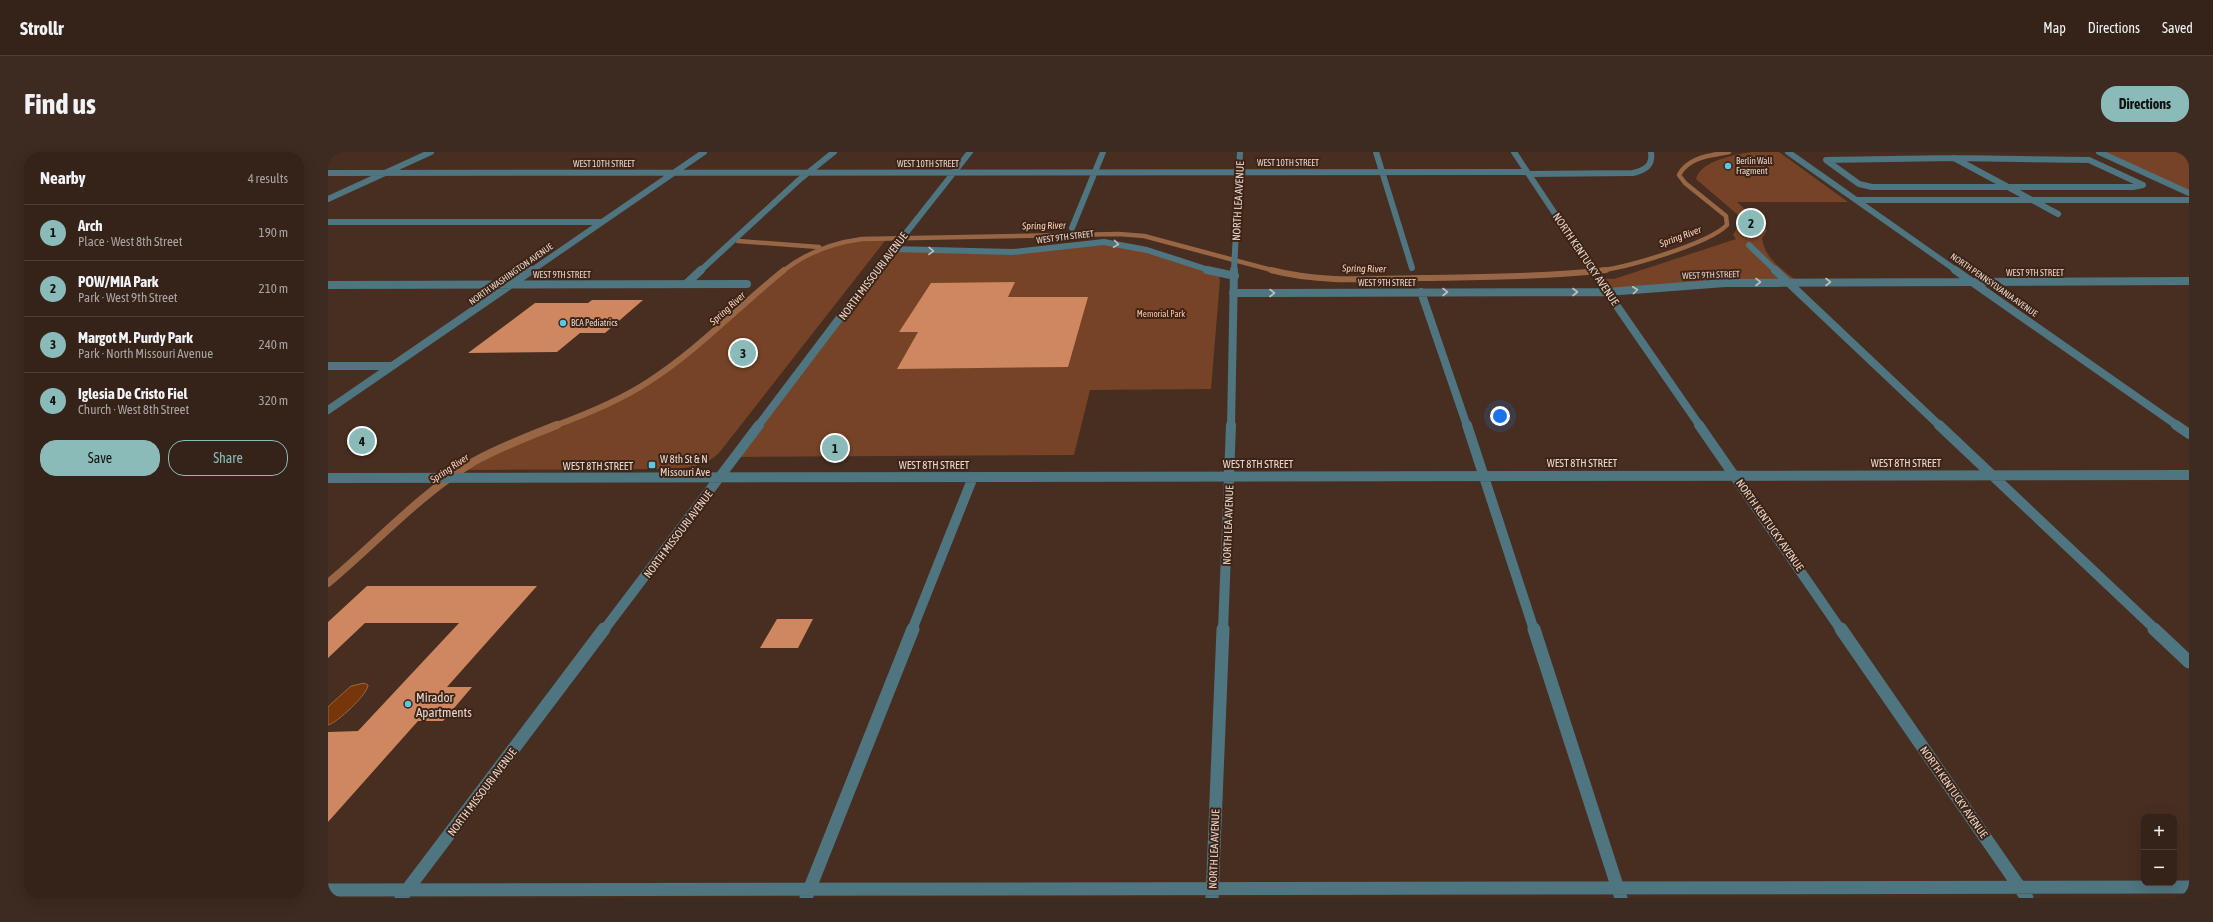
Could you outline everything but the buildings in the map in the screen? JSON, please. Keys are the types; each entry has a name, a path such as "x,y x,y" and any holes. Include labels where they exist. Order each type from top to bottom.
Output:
{"street":[{"path":"328,199 431,152"},
{"name":"NORTH WASHINGTON AVENUE","path":"328,410 704,152"},
{"path":"686,284 834,152"},
{"name":"NORTH MISSOURI AVENUE","path":"404,894 892,249 970,152"},
{"path":"1072,228 1104,152"},
{"name":"NORTH LEA AVENUE","path":"1213,894 1230,476 1233,293 1240,152"},
{"path":"1376,152 1412,268"},
{"name":"NORTH KENTUCKY AVENUE","path":"1514,152 1607,292 1736,475 2024,893"},
{"name":"WEST 10TH STREET","path":"328,173 1239,171 1633,173 1645,170 1649,166 1652,161 1651,152"},
{"name":"NORTH PENNSYLVANIA AVENUE","path":"1788,152 2189,434"},
{"path":"2099,152 2189,192"},
{"path":"1954,158 2058,214"},
{"path":"1954,158 2082,159 2093,161 2143,185 2006,187 1865,186 1826,160 1954,158"},
{"path":"1856,200 2189,200"},
{"path":"328,222 602,222"},
{"name":"WEST 9TH STREET","path":"892,249 1013,252 1104,242 1147,250 1204,269 1235,274"},
{"path":"1749,244 2189,662"},
{"name":"WEST 9TH STREET","path":"1233,293 1607,292 1700,283 2189,281"},
{"name":"WEST 9TH STREET","path":"328,285 747,284"},
{"path":"1422,292 1484,476 1620,893"},
{"path":"328,366 392,366"},
{"name":"WEST 8TH STREET","path":"328,478 2189,475"},
{"path":"807,894 973,477"},
{"path":"328,890 404,894 2024,893 2189,887"}],"green space":[{"path":"1752,152 1779,152 1848,202 1737,202 1764,226 1767,231 1762,238 1766,252 1770,258 1798,282 1607,292 1598,278 1614,279 1736,239 1733,235 1741,221 1738,215 1696,179 1704,167 1711,163 1728,157"},
{"path":"2099,152 2189,152 2189,193"},
{"path":"888,237 719,453 709,461 674,469 461,470 504,448 615,401 652,380 697,347 772,280 806,254 826,246 846,241"},
{"name":"Memorial Park","path":"1119,244 1218,273 1220,280 1211,389 1090,390 1074,455 736,457 892,249 989,252"}],"shaded area":[{"path":"364,683 368,685 367,689 358,701 338,719 328,725 328,707 351,686"}],"waterway":[{"name":"Spring River","path":"1596,271 1644,261 1702,240 1727,225 1726,216 1685,183 1679,175 1688,164 1694,161 1708,156 1729,152"},
{"name":"Spring River","path":"783,271 792,264 820,249 840,243 862,239 1119,234 1144,236 1272,270"},
{"path":"738,241 819,247"},
{"name":"Spring River","path":"554,426 602,407 626,395 666,370 701,342 784,270"},
{"name":"Spring River","path":"1272,270 1327,279 1514,276 1596,271"},
{"name":"Spring River","path":"1596,271 1606,270"},
{"name":"Spring River","path":"328,583 416,504 453,475 494,451 557,425"}],"place":[{"name":"Berlin Wall Fragment","path":"1728,166"},
{"name":"POW/MIA Park","path":"1751,223"},
{"name":"BCA Pediatrics","path":"563,323"},
{"name":"Margot M. Purdy Park","path":"743,353"},
{"name":"Iglesia De Cristo Fiel","path":"362,441"},
{"name":"Arch","path":"835,448"},
{"name":"W 8th St & N Missouri Ave","path":"652,465"},
{"name":"Mirador Apartments","path":"408,704"}]}
